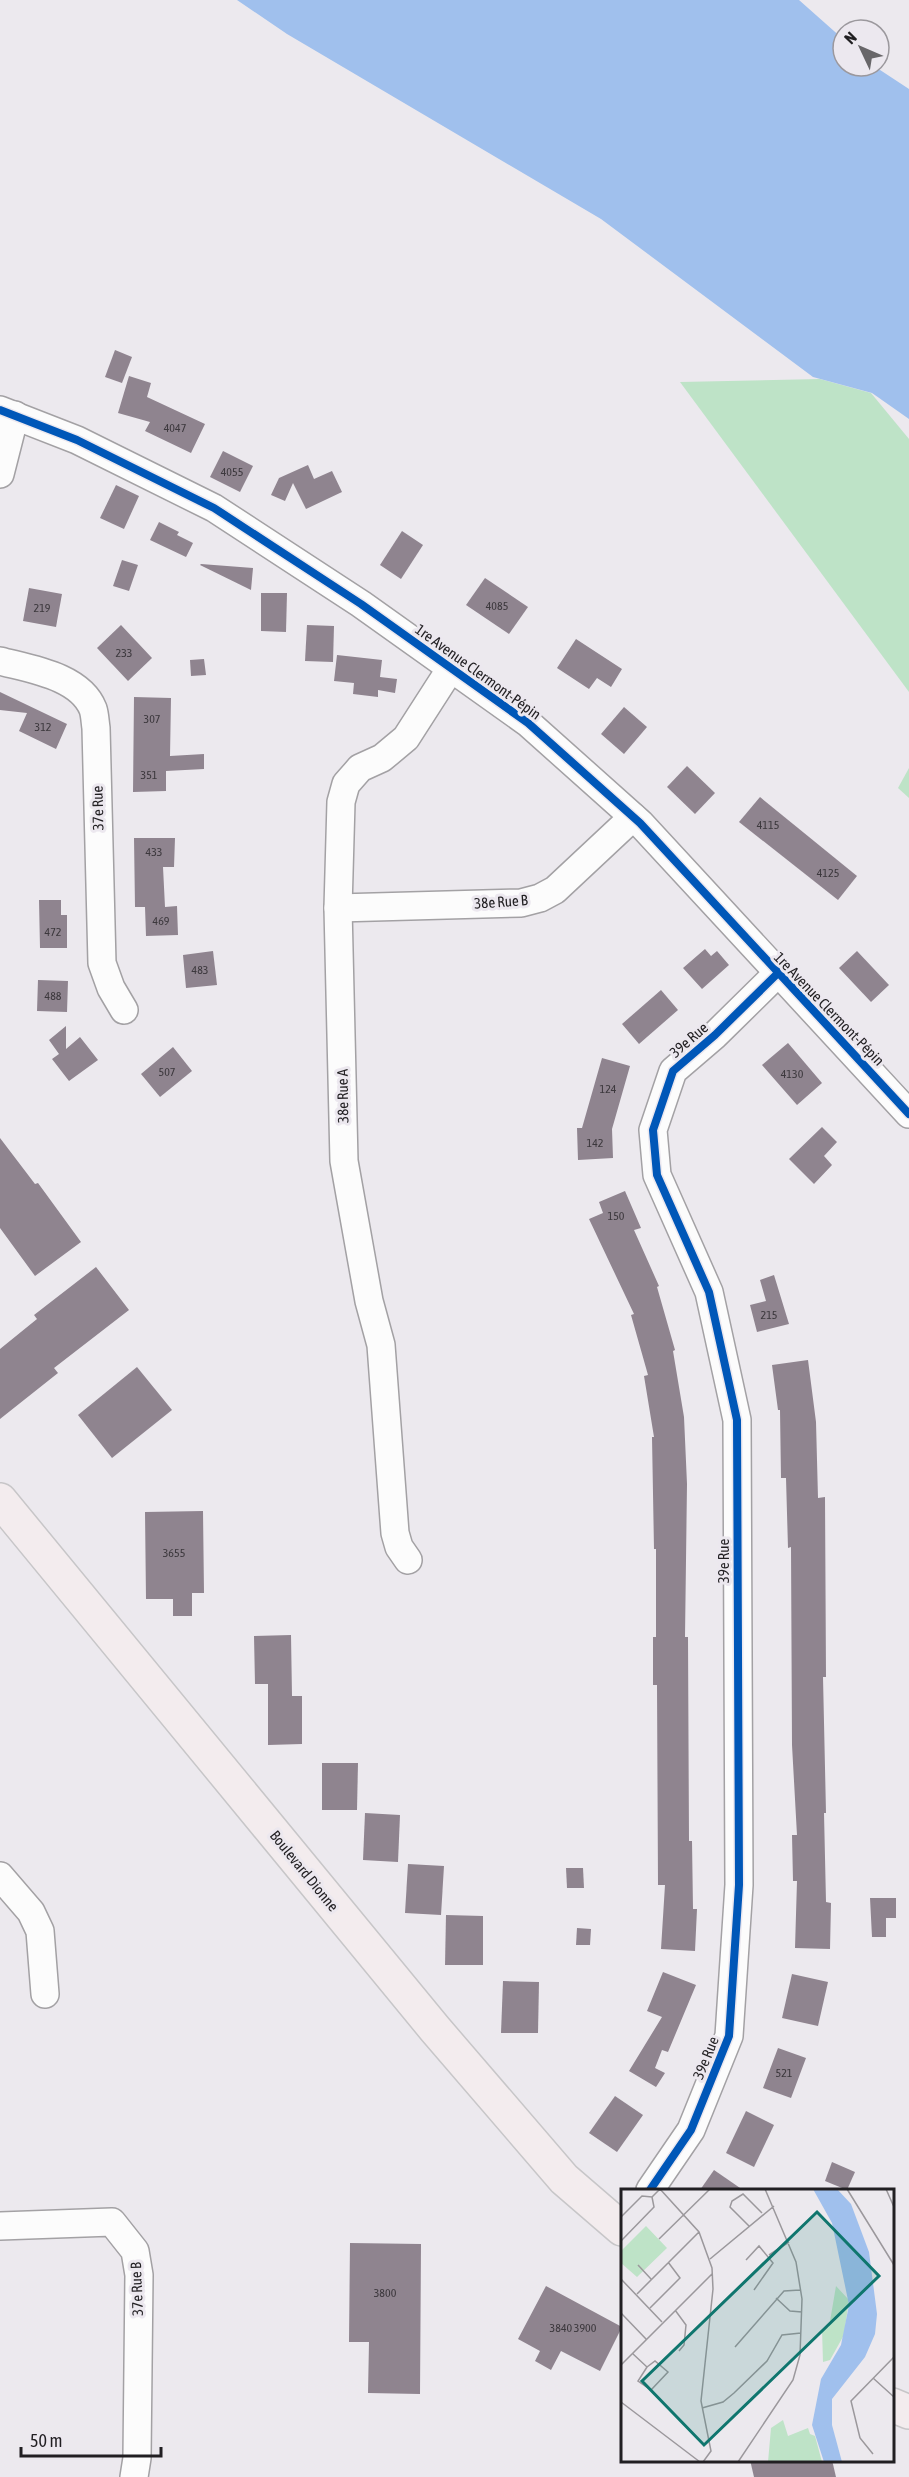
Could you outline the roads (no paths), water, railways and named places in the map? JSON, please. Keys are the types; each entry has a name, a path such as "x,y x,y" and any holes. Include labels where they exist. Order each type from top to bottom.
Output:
{"main road":[{"name":"Boulevard Dionne","path":"0,1500 435,2030 564,2180 621,2228"},
{"path":"894,2405 909,2412"}],"street":[{"path":"0,474 8,412"},
{"name":"1re Avenue Clermont-Pépin","path":"8,412 87,445 214,508 362,604 528,723 633,817 909,1114"},
{"name":"37e Rue","path":"0,660 63,680 82,693 93,709 96,728 102,963 111,988 124,1010"},
{"name":"38e Rue A","path":"408,1560 399,1547 395,1533 381,1345 369,1301 344,1161 338,908 341,801 346,784 360,768 382,758 406,738 451,668"},
{"name":"38e Rue B","path":"338,908 521,903 540,898 555,890 633,817"},
{"name":"39e Rue","path":"651,2189 691,2130 729,2036 739,1885 737,1420 709,1292 657,1175 653,1130 673,1071 715,1035 777,974"},
{"path":"0,1876 31,1912 40,1931 45,1994"},
{"name":"37e Rue B","path":"0,2226 112,2222 135,2251 139,2275 137,2458 134,2477"}],"water":[{"path":"237,0 799,0 831,28 831,78 891,77 909,89 909,419 872,393 813,377 601,219 287,34"}]}
